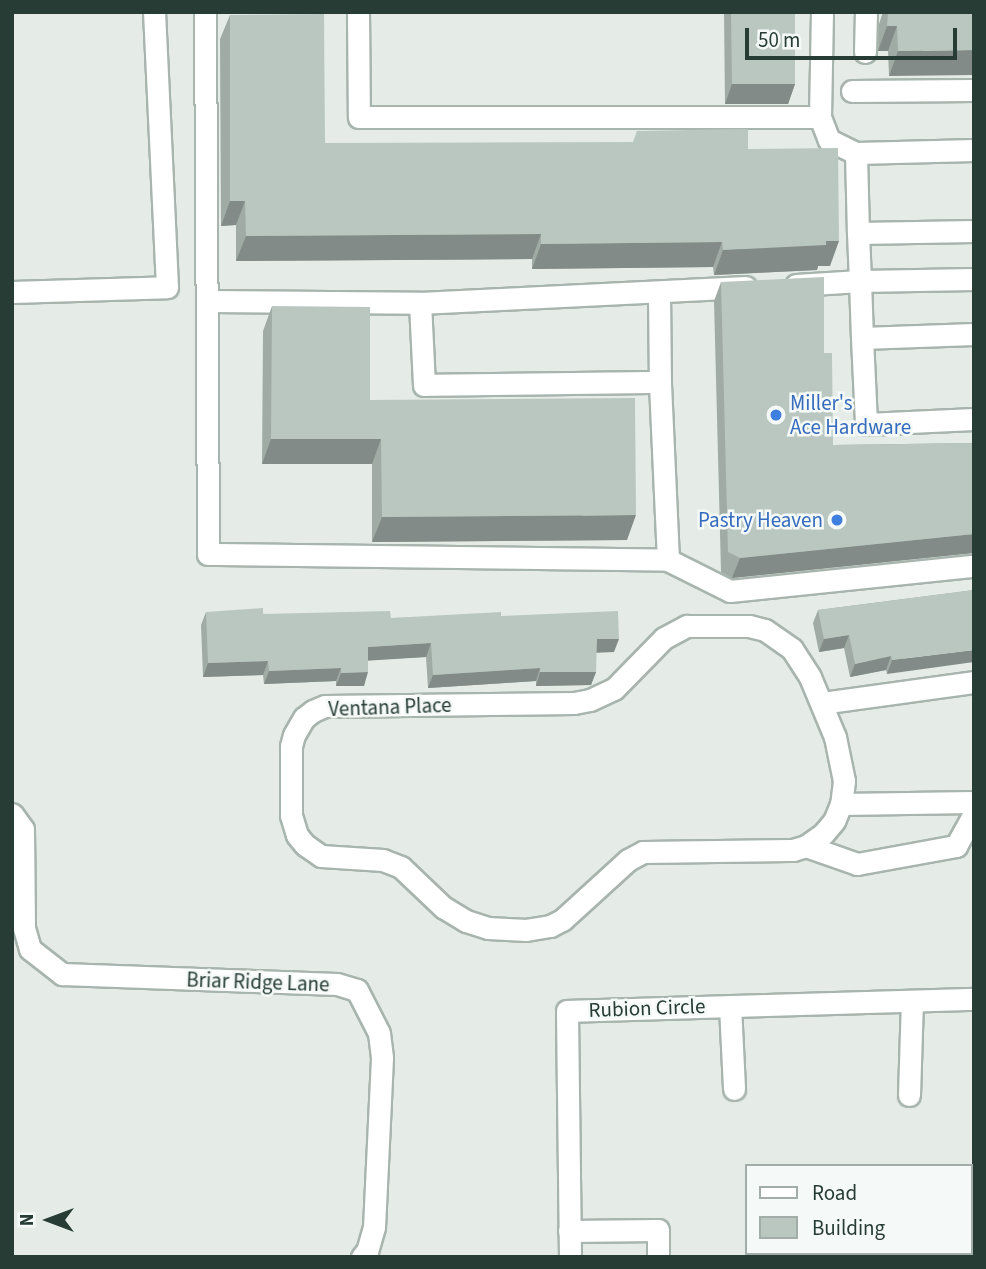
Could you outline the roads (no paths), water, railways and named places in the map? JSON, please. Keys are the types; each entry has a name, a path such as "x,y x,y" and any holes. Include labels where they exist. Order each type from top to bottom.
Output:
{"street":[{"path":"12,292 167,287 154,12"},
{"path":"205,12 209,301 208,554 668,560 730,591 974,566"},
{"path":"358,12 359,117 820,117"},
{"path":"822,12 820,117 829,140 856,153 974,150"},
{"path":"865,52 866,12"},
{"path":"852,91 974,90"},
{"path":"856,153 866,424 974,419"},
{"path":"858,233 974,231"},
{"path":"209,301 420,303 860,281 974,279"},
{"path":"659,292 668,560"},
{"path":"420,303 425,385 660,382"},
{"path":"862,338 974,334"},
{"name":"Ventana Place","path":"687,626 748,626 765,630 792,649 822,703 835,737 844,781 841,804 823,834 806,846 793,850 643,852 628,860 562,920 550,926 526,930 488,928 466,921 444,908 401,867 383,860 321,856 305,845 297,835 291,815 291,746 304,718 325,706 574,703 590,700 614,689 664,638 687,626"},
{"path":"822,703 974,682"},
{"path":"841,804 974,802"},
{"path":"806,846 857,864 956,846 974,813"},
{"name":"Briar Ridge Lane","path":"12,814 23,830 24,928 30,949 62,974 337,984 358,990 379,1033 382,1058 374,1227 367,1251 362,1257"},
{"name":"Rubion Circle","path":"570,1257 567,1011 974,999"},
{"path":"909,1095 912,1001"},
{"path":"730,1006 734,1089"},
{"path":"569,1231 658,1230 658,1257"}],"place":[{"name":"Miller's Ace Hardware","path":"776,415"},
{"name":"Pastry Heaven","path":"837,520"}]}
